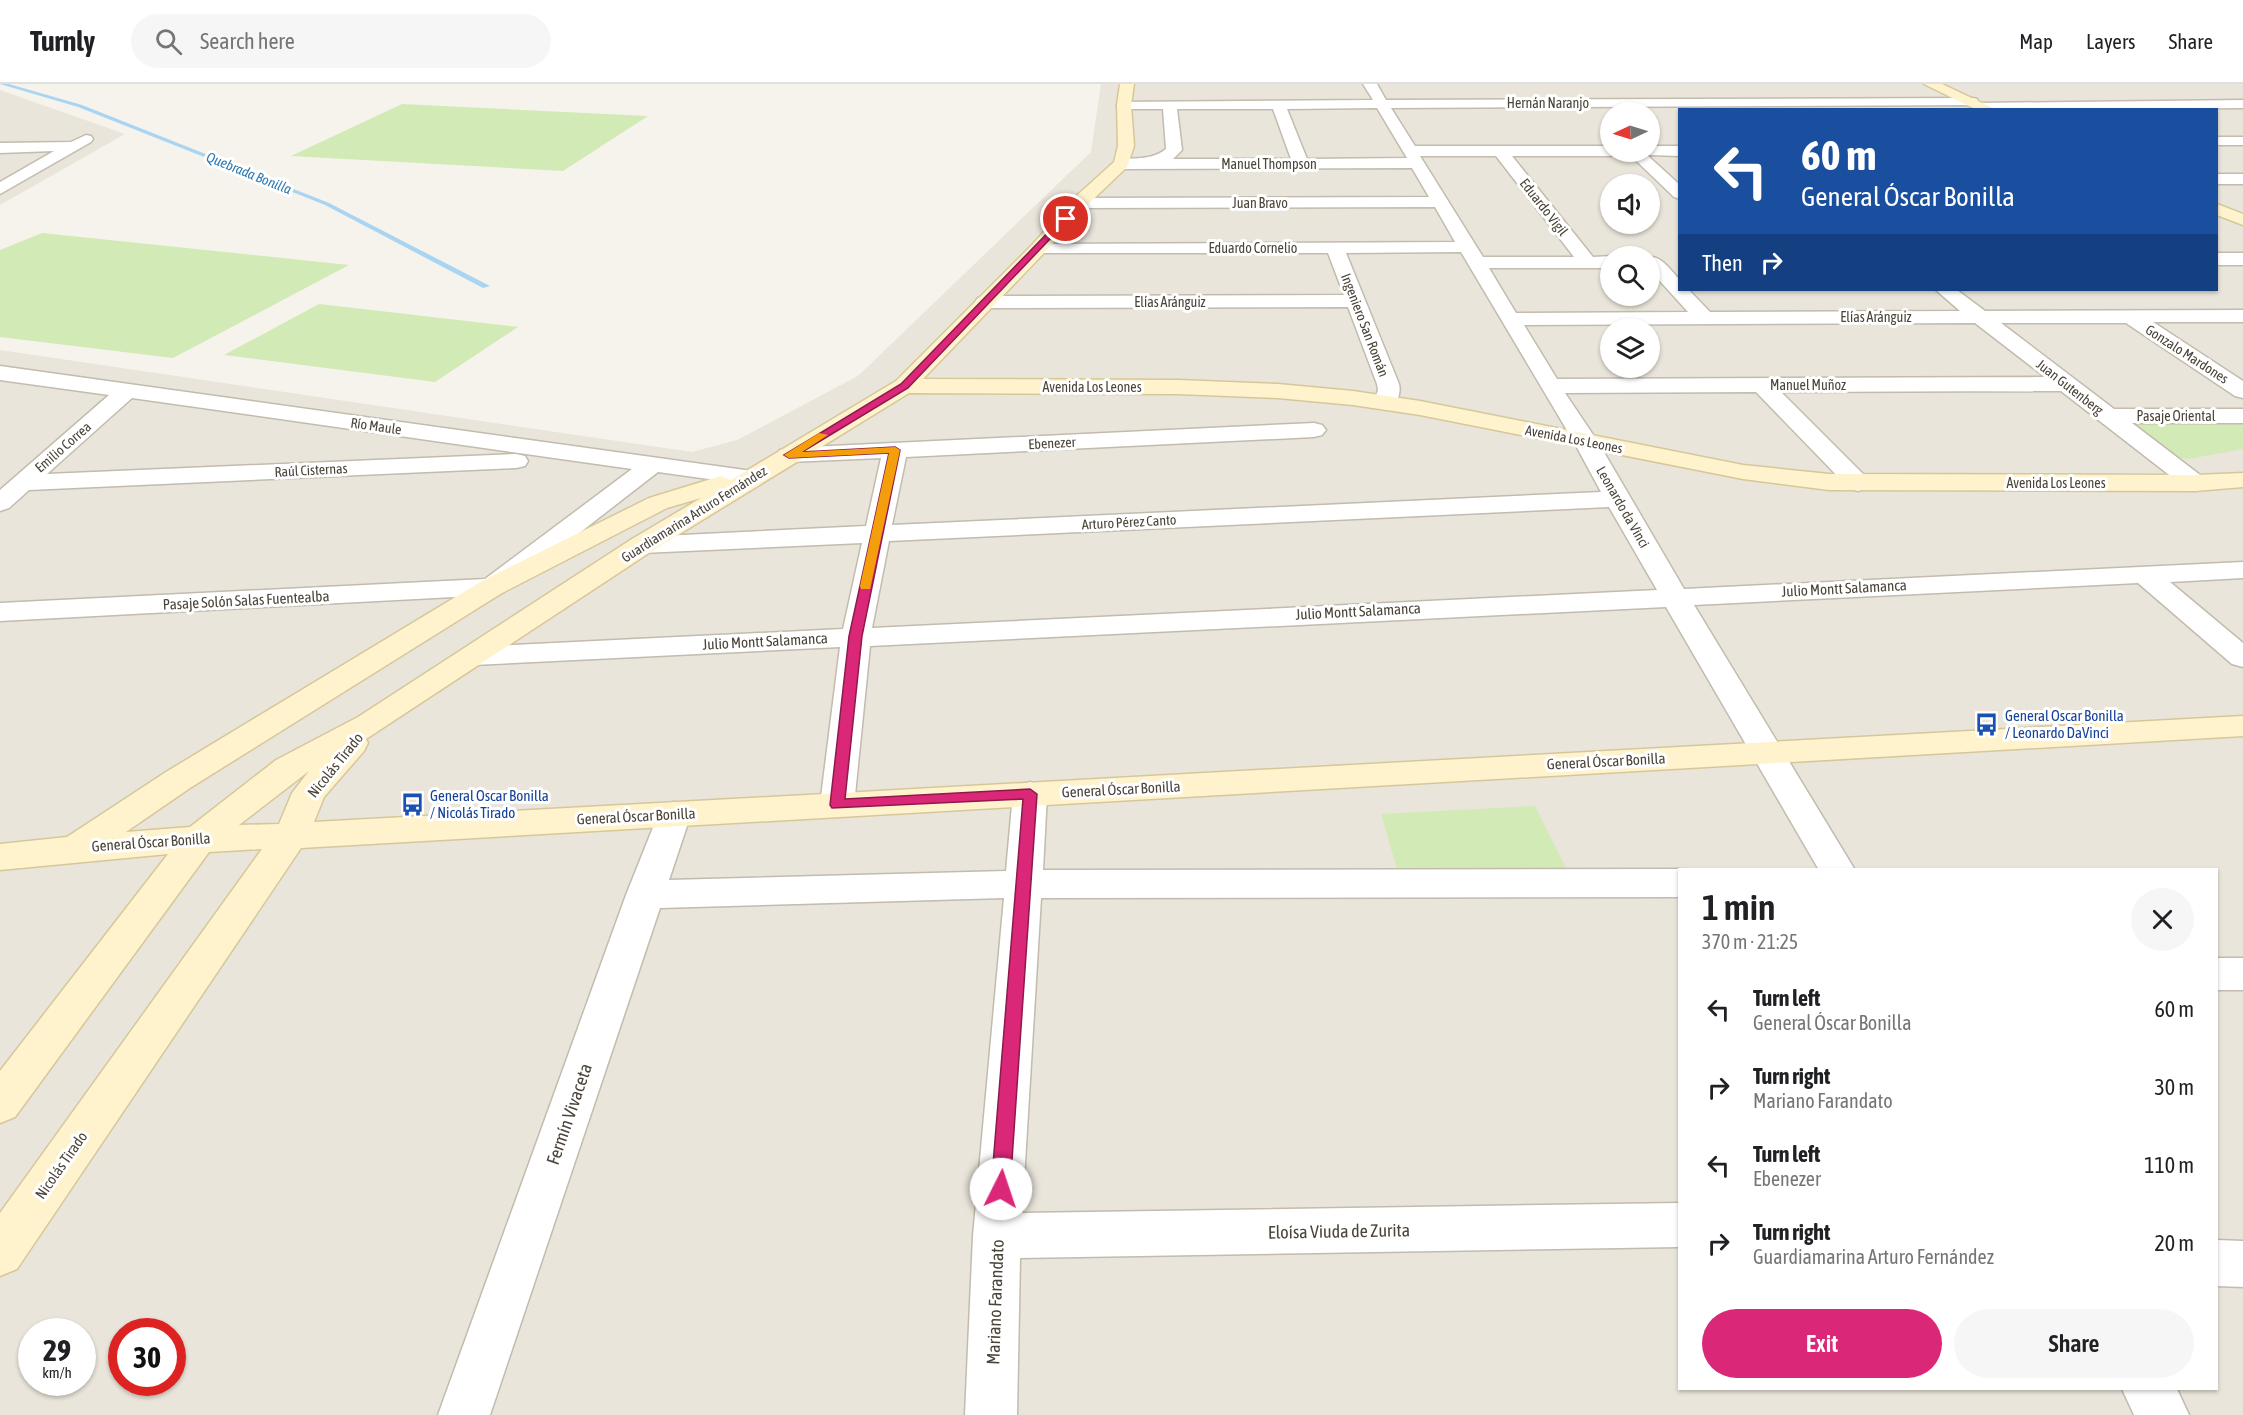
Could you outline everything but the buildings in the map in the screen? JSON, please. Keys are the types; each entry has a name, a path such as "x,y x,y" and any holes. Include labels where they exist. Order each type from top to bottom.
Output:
{"main road":[{"path":"1120,164 1126,146 1124,105 1127,84"},
{"path":"1931,84 1982,106"},
{"name":"Guardiamarina Arturo Fernández","path":"369,724 642,545 904,386 1038,249 1079,203 1120,164"},
{"path":"2218,209 2243,220"},
{"name":"Avenida Los Leones","path":"904,386 1235,389 1320,394 1385,402 1762,475 1858,483 2195,483 2243,480"},
{"path":"76,848 188,774 492,588 658,503 700,489 752,478"},
{"name":"Nicolás Tirado","path":"0,1253 291,836 309,793 369,724"},
{"name":"Nicolás Tirado","path":"0,1104 200,838 288,768 369,724"},
{"name":"General Óscar Bonilla","path":"0,857 200,838 291,836 2243,726"}],"street":[{"name":"Leonardo da Vinci","path":"1370,84 1550,386 1587,442 1617,499 1836,868"},
{"path":"1689,90 1709,106"},
{"name":"Hernán Naranjo","path":"1124,105 1599,103 1812,106 1911,102 1982,106 2243,105"},
{"path":"1911,102 1921,108"},
{"path":"1278,104 1301,164"},
{"path":"1487,104 1500,119"},
{"path":"1148,164 1166,157 1174,150 1170,105"},
{"path":"1513,135 1526,151"},
{"path":"2218,141 2243,141"},
{"path":"0,148 79,143 1,188"},
{"name":"Manuel Thompson","path":"1120,164 1301,164 1500,151 1600,151"},
{"name":"Eduardo Vigil","path":"1500,151 1588,262"},
{"path":"1660,151 1678,151"},
{"path":"1646,162 1678,192"},
{"path":"2218,179 2243,179"},
{"name":"Juan Bravo","path":"1079,203 1440,202"},
{"name":"Eduardo Cornelio","path":"1038,249 1335,248 1600,262"},
{"name":"Ingeniero San Román","path":"1335,248 1388,384 1389,390 1385,402"},
{"path":"2218,259 2243,259"},
{"path":"1660,262 1678,262"},
{"path":"1660,271 1678,290"},
{"path":"1679,291 1704,318"},
{"name":"Juan Gutenberg","path":"1947,291 2195,483"},
{"name":"Elías Aránguiz","path":"985,302 1356,301"},
{"name":"Gonzalo Mardones","path":"2130,316 2238,385"},
{"name":"Elías Aránguiz","path":"1510,319 2243,316"},
{"name":"Río Maule","path":"0,373 752,478"},
{"name":"Manuel Muñoz","path":"1550,386 2067,384"},
{"path":"1762,385 1858,483"},
{"name":"Emilio Correa","path":"7,496 127,391"},
{"name":"Pasaje Oriental","path":"2108,416 2243,416"},
{"name":"Ebenezer","path":"789,455 1314,430"},
{"path":"837,805 856,636 895,450"},
{"name":"Raúl Cisternas","path":"7,496 599,458"},
{"path":"492,588 652,465"},
{"name":"Arturo Pérez Canto","path":"642,545 1617,499"},
{"name":"Julio Montt Salamanca","path":"473,656 2243,570"},
{"path":"2144,574 2243,658"},
{"name":"Pasaje Solón Salas Fuentealba","path":"0,612 492,588"},
{"name":"Mariano Farandato","path":"991,1415 997,1236 1030,794"},
{"name":"Fermín Vivaceta","path":"464,1415 674,814"},
{"path":"645,895 1023,884 1678,883"},
{"path":"2218,974 2243,974"},
{"name":"Eloísa Viuda de Zurita","path":"997,1236 1678,1225"},
{"path":"2218,1263 2243,1264"},
{"path":"2149,1390 2163,1415"}],"shaded area":[{"path":"1101,84 2243,84 2243,1415 0,1415 0,350 692,452 737,440 858,376 1091,152"},
{"path":"0,90 125,134 0,205"}],"green space":[{"path":"402,104 648,116 563,171 291,156"},
{"path":"42,233 349,265 173,358 0,337 0,250"},
{"path":"319,304 518,327 435,382 224,355"},
{"path":"2125,421 2243,422 2243,449 2188,459 2171,457"},
{"path":"1535,806 1566,868 1399,876 1381,814"}],"waterway":[{"name":"Quebrada Bonilla","path":"3,84 80,106 327,204 486,286"}],"slow traffic":[{"path":"823,435 789,455 895,450 866,586"}],"place":[{"name":"General Oscar Bonilla / Leonardo DaVinci","path":"1987,724"},
{"name":"General Oscar Bonilla / Nicolás Tirado","path":"412,804"}],"route":[{"path":"1001,1189 1030,794 837,805 856,636 895,450 789,455 904,386 1066,219"}]}
